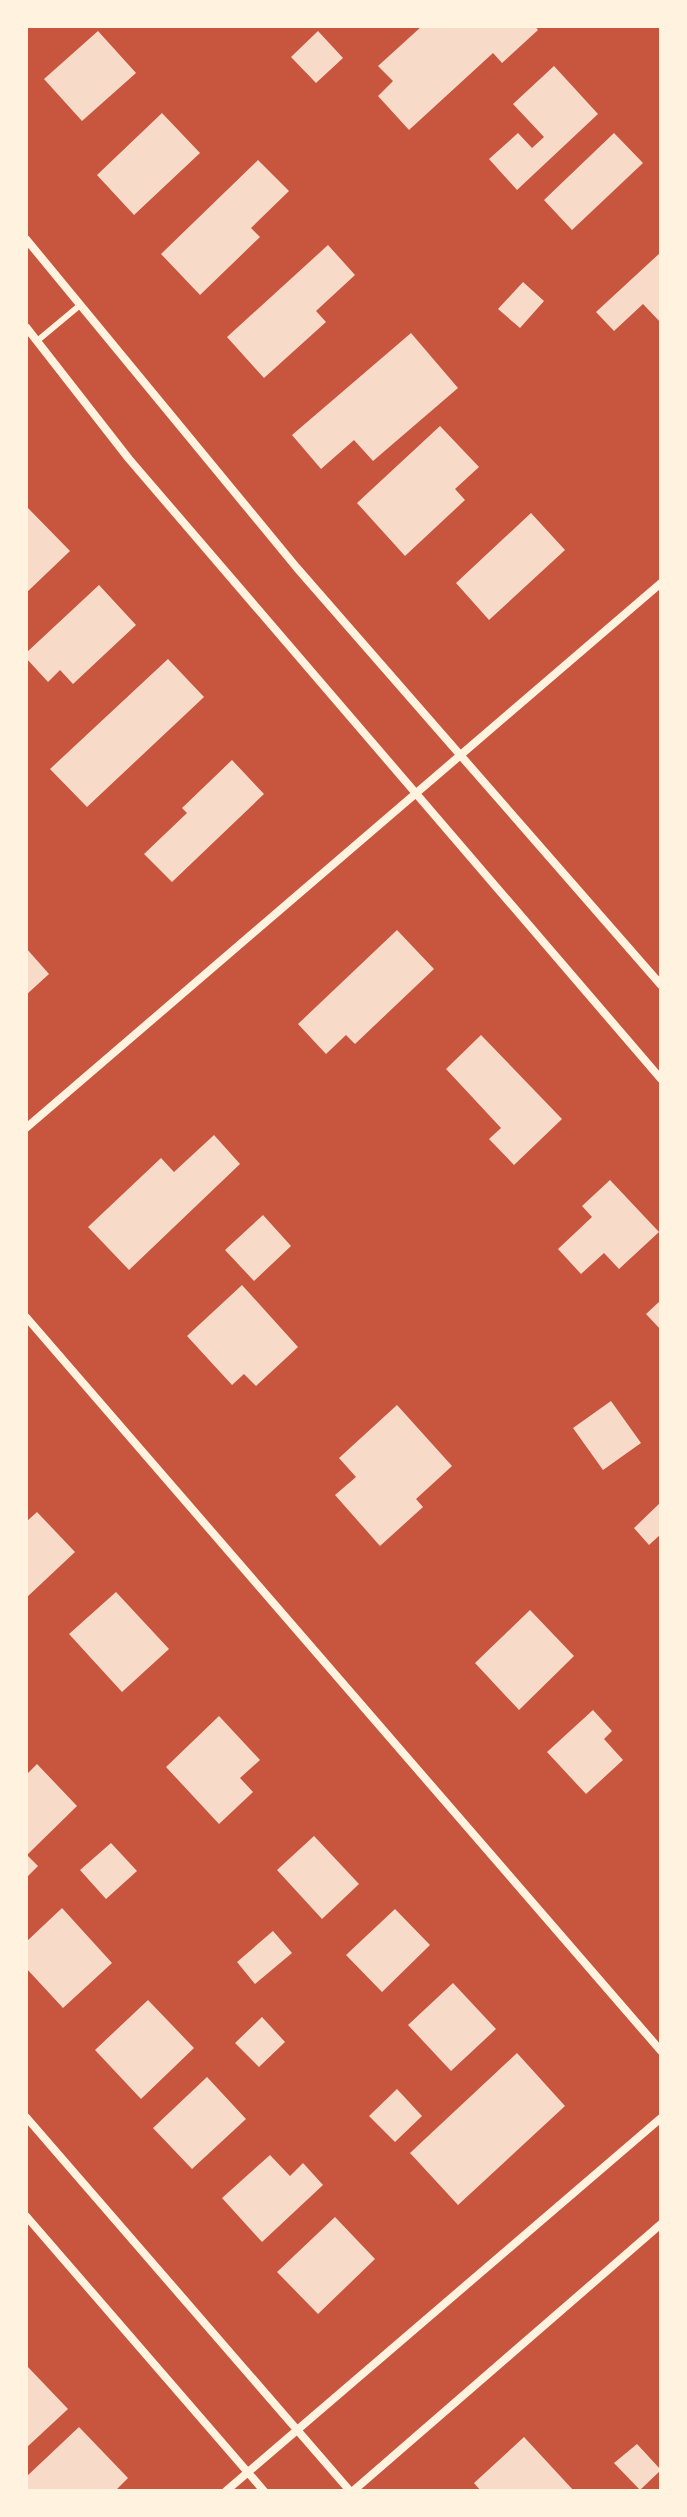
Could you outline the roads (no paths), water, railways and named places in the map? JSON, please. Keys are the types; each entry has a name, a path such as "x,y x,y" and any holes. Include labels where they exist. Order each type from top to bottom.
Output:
{"street":[{"path":"26,239 297,568 661,985"},
{"path":"26,327 129,459 661,1079"},
{"path":"26,1128 661,583"},
{"path":"26,1317 661,2051"},
{"path":"26,2117 351,2491 661,2224"},
{"path":"226,2491 661,2118"},
{"path":"26,2216 264,2491"}],"lane":[{"path":"37,341 79,306"}]}
